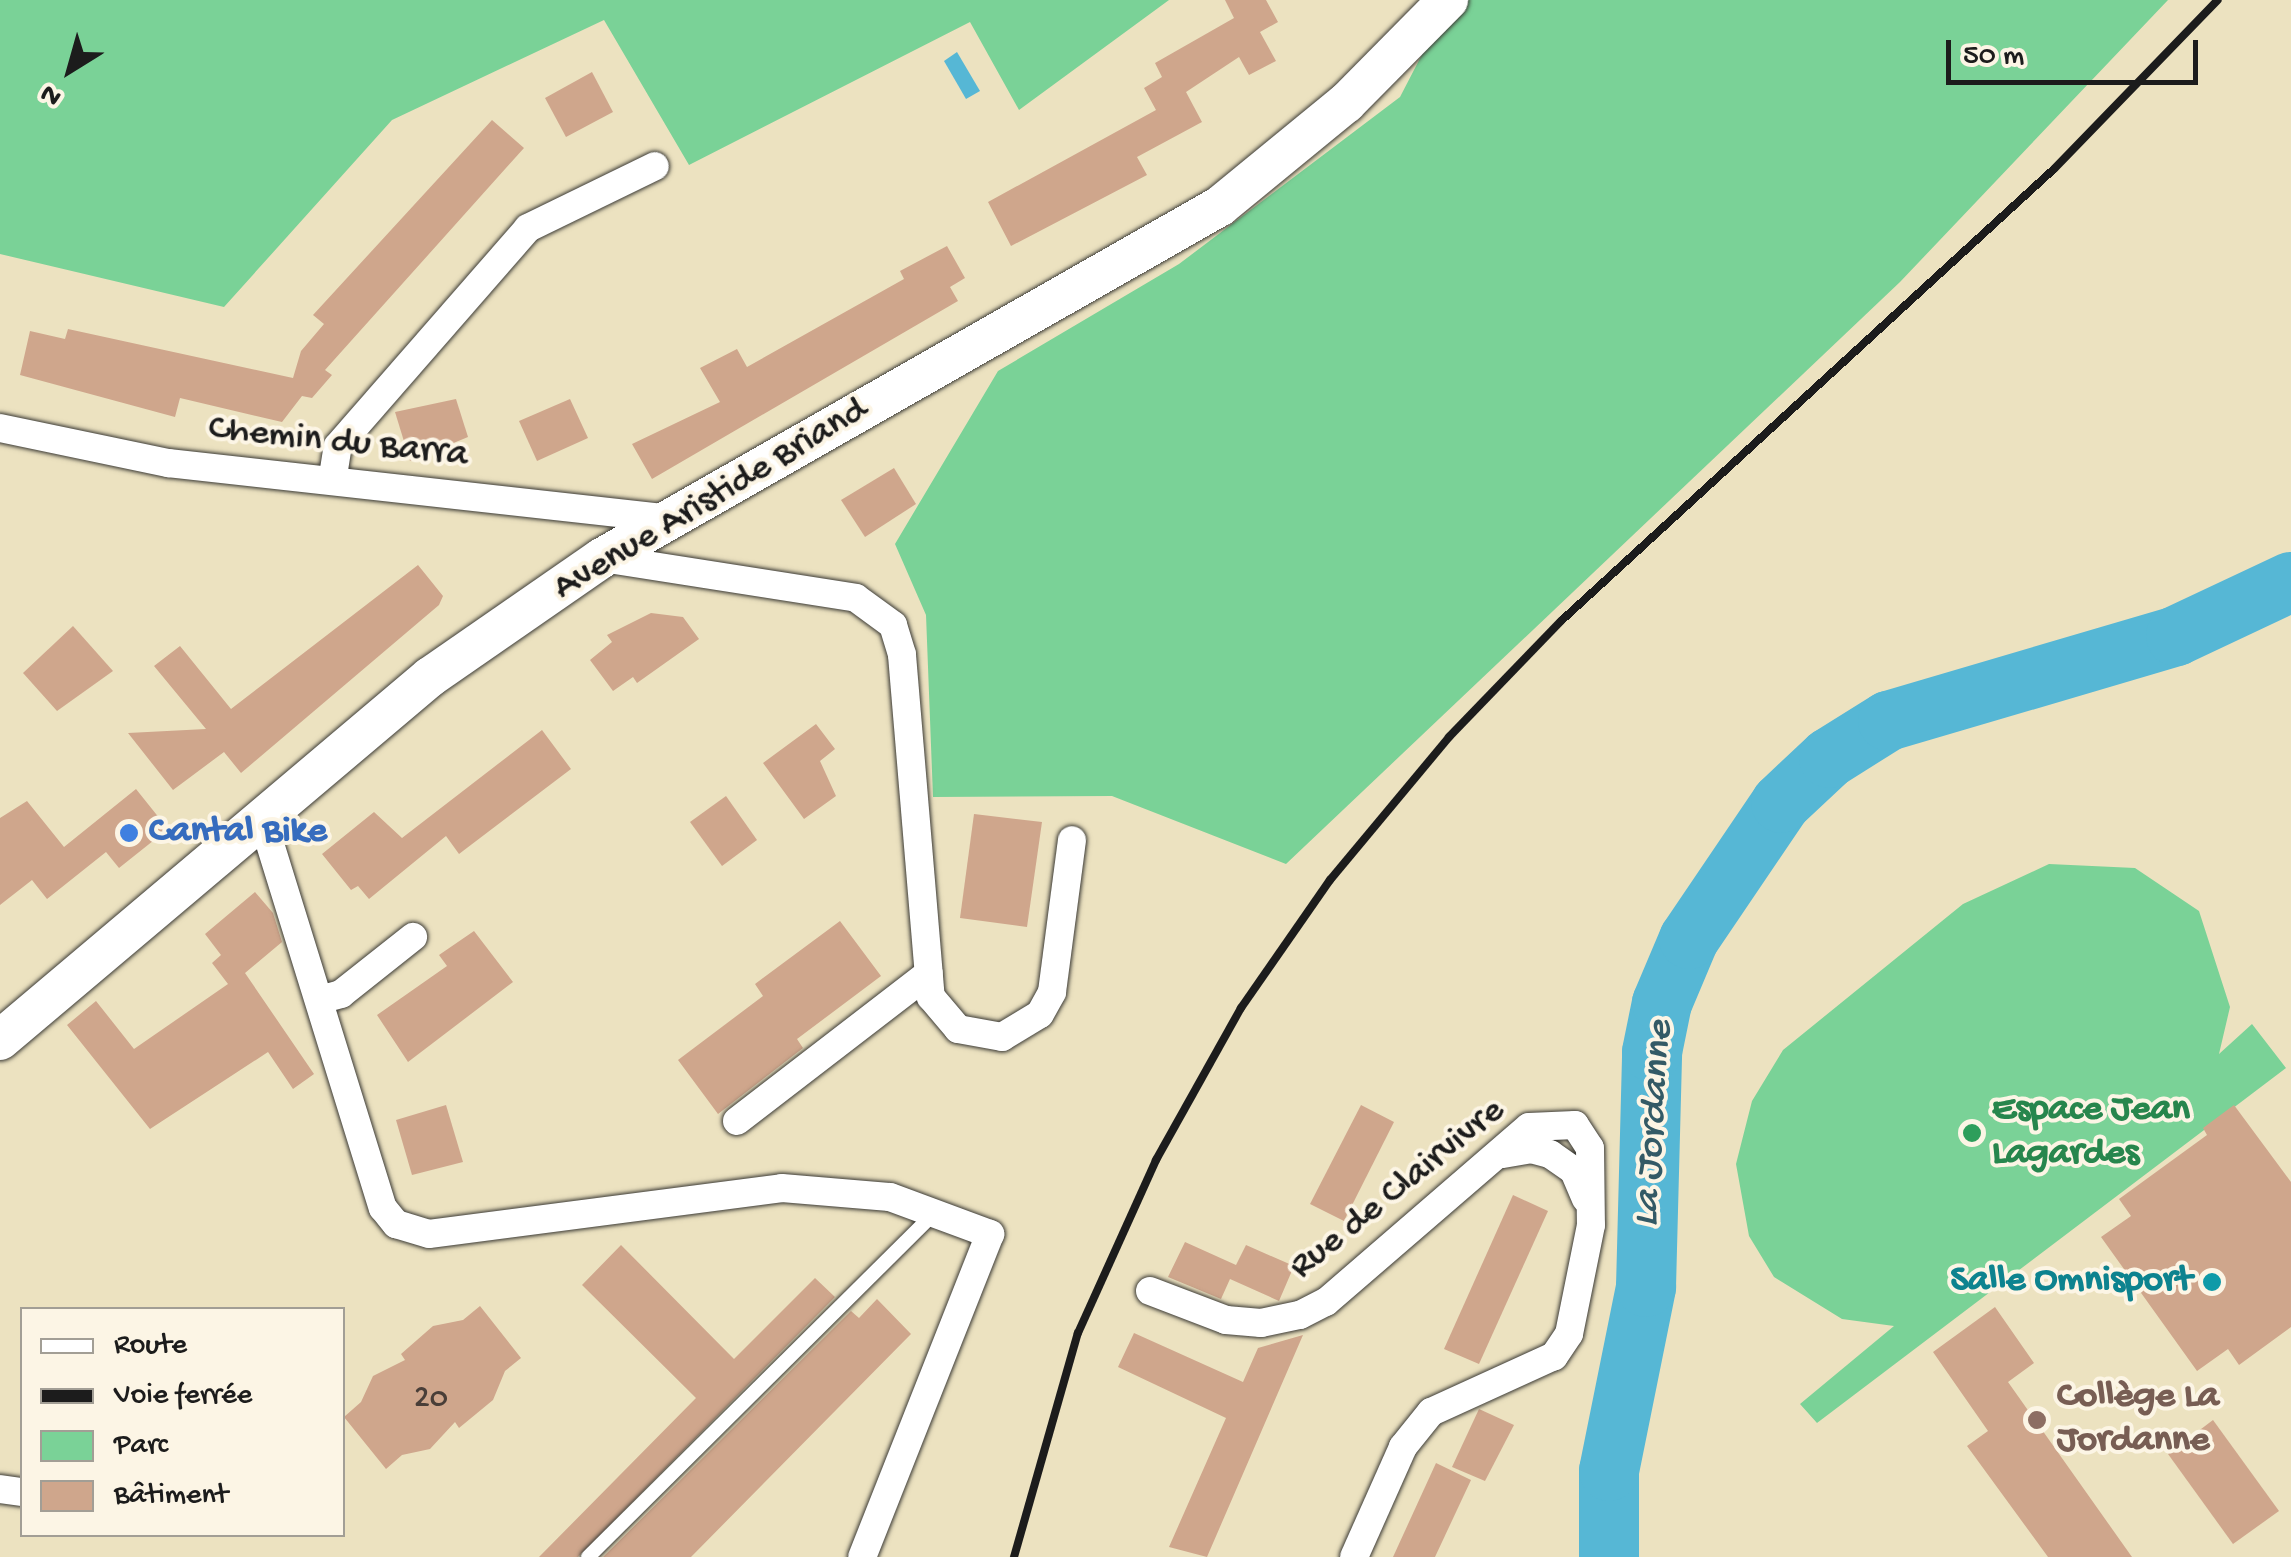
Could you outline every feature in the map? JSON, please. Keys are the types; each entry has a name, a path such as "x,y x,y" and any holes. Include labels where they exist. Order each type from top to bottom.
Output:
{"main road":[{"name":"Avenue Aristide Briand","path":"0,1040 430,677 602,558 1220,206 1346,103 1448,0"}],"street":[{"path":"333,476 338,446 528,228 654,166"},
{"name":"Chemin du Barra","path":"12,431 168,463 333,476 672,518"},
{"path":"0,453 12,431"},
{"path":"602,558 856,598 892,626 902,655 929,973 939,1013 958,1029 1002,1037 1040,1014 1052,992 1072,840"},
{"path":"262,818 383,1208 410,1232 782,1188 890,1197 990,1234 862,1557"},
{"path":"319,1000 341,994 413,938"},
{"path":"737,1121 929,973"},
{"name":"Rue de Clairvivre","path":"1150,1291 1226,1320 1261,1323 1300,1315 1326,1302 1530,1127 1576,1126 1590,1148 1589,1205 1583,1283 1562,1345 1554,1356 1431,1412 1403,1446 1354,1557"},
{"path":"1503,1154 1531,1149 1550,1154 1574,1171 1589,1205"}],"lane":[{"path":"588,1557 935,1212"}],"green space":[{"path":"0,0 1169,0 1019,110 970,22 689,165 604,20 392,120 224,307 0,254"},
{"path":"1432,0 2168,0 1900,282 1286,864 1112,796 933,797 926,615 895,544 998,371 1179,264 1400,97 1443,14"},
{"name":"Espace Jean Lagardes","path":"2049,864 2135,868 2199,911 2230,1007 2219,1054 2252,1024 2286,1068 1817,1423 1800,1404 1894,1326 1842,1319 1774,1277 1749,1236 1736,1164 1752,1101 1783,1050 1963,904"}],"water":[{"path":"957,52 980,91 966,99 944,61"}],"building":[{"path":"1225,0 1266,0 1278,22 1260,32 1276,61 1249,75 1239,57 1186,92 1202,122 1137,157 1147,175 1011,246 988,202 1156,110 1144,88 1162,77 1155,63 1234,18"},
{"path":"592,72 613,112 566,137 545,98"},
{"path":"492,120 524,148 325,370 332,375 312,398 302,396 282,422 180,398 175,417 20,375 30,331 65,339 68,329 293,378 301,351 324,324 313,315"},
{"path":"947,246 965,278 950,287 958,301 652,479 632,444 720,402 700,368 737,349 747,367 904,279 900,271"},
{"path":"456,399 468,437 410,461 395,412"},
{"path":"570,399 588,438 537,461 519,421"},
{"path":"894,468 916,504 865,537 841,500"},
{"path":"418,565 443,596 439,605 241,773 224,752 173,790 128,733 206,729 154,666 180,646 231,709"},
{"path":"651,613 683,617 699,639 637,683 633,677 613,691 590,660 612,642 607,635"},
{"path":"73,626 113,671 57,711 23,673"},
{"path":"816,724 835,749 820,761 836,796 804,819 763,763"},
{"path":"542,730 571,769 459,854 446,836 369,899 358,886 351,890 322,854 374,812 402,838"},
{"path":"136,789 168,829 119,868 106,852 47,899 32,880 0,905 0,818 27,801 64,847"},
{"path":"726,796 757,840 722,866 690,822"},
{"path":"974,814 1042,822 1027,927 960,918"},
{"path":"255,892 273,913 282,942 245,973 314,1074 293,1089 268,1052 150,1129 67,1025 96,1001 134,1049 228,984 212,963 221,955 205,934"},
{"path":"840,921 881,976 797,1039 803,1048 718,1114 678,1060 763,996 755,984"},
{"path":"474,931 513,982 408,1062 377,1015 447,966 439,955"},
{"path":"446,1105 463,1162 412,1175 396,1120"},
{"path":"1361,1105 1394,1122 1344,1221 1310,1204"},
{"name":"Salle Omnisport","path":"2234,1105 2291,1182 2291,1327 2239,1365 2228,1349 2197,1371 2101,1237 2131,1216 2119,1199 2207,1135 2203,1128"},
{"path":"1513,1195 1548,1211 1479,1364 1444,1349"},
{"path":"1185,1242 1236,1265 1246,1245 1294,1266 1279,1301 1230,1279 1221,1299 1168,1277"},
{"path":"621,1245 734,1359 815,1278 835,1297 578,1557 539,1557 696,1398 582,1285"},
{"path":"877,1299 911,1334 691,1557 603,1557 851,1311 859,1318"},
{"path":"480,1306 521,1358 505,1371 493,1400 459,1428 455,1422 430,1449 402,1455 386,1469 345,1416 361,1402 373,1376 405,1360 401,1354 433,1326 463,1320"},
{"path":"1995,1307 2034,1363 2008,1382 2132,1557 2048,1557 1967,1446 1988,1431 1933,1352"},
{"path":"1134,1333 1243,1382 1258,1348 1303,1335 1207,1557 1169,1547 1226,1418 1118,1367"},
{"path":"1479,1409 1514,1425 1485,1481 1452,1467"},
{"path":"2213,1420 2279,1511 2233,1544 2168,1454"},
{"path":"1436,1463 1471,1480 1435,1557 1393,1557"}],"waterway":[{"name":"La Jordanne","path":"1609,1557 1609,1471 1646,1287 1652,1052 1662,1003 1689,939 1781,803 1829,758 1888,721 2176,636 2291,582"}],"railway":[{"path":"1014,1557 1078,1333 1156,1160 1241,1008 1330,880 1449,737 1561,621 2054,169 2218,0"}],"place":[{"name":"Cantal Bike","path":"129,833"},
{"name":"Espace Jean Lagardes","path":"1972,1133"},
{"name":"Salle Omnisport","path":"2212,1282"},
{"name":"Collège La Jordanne","path":"2037,1420"}]}
